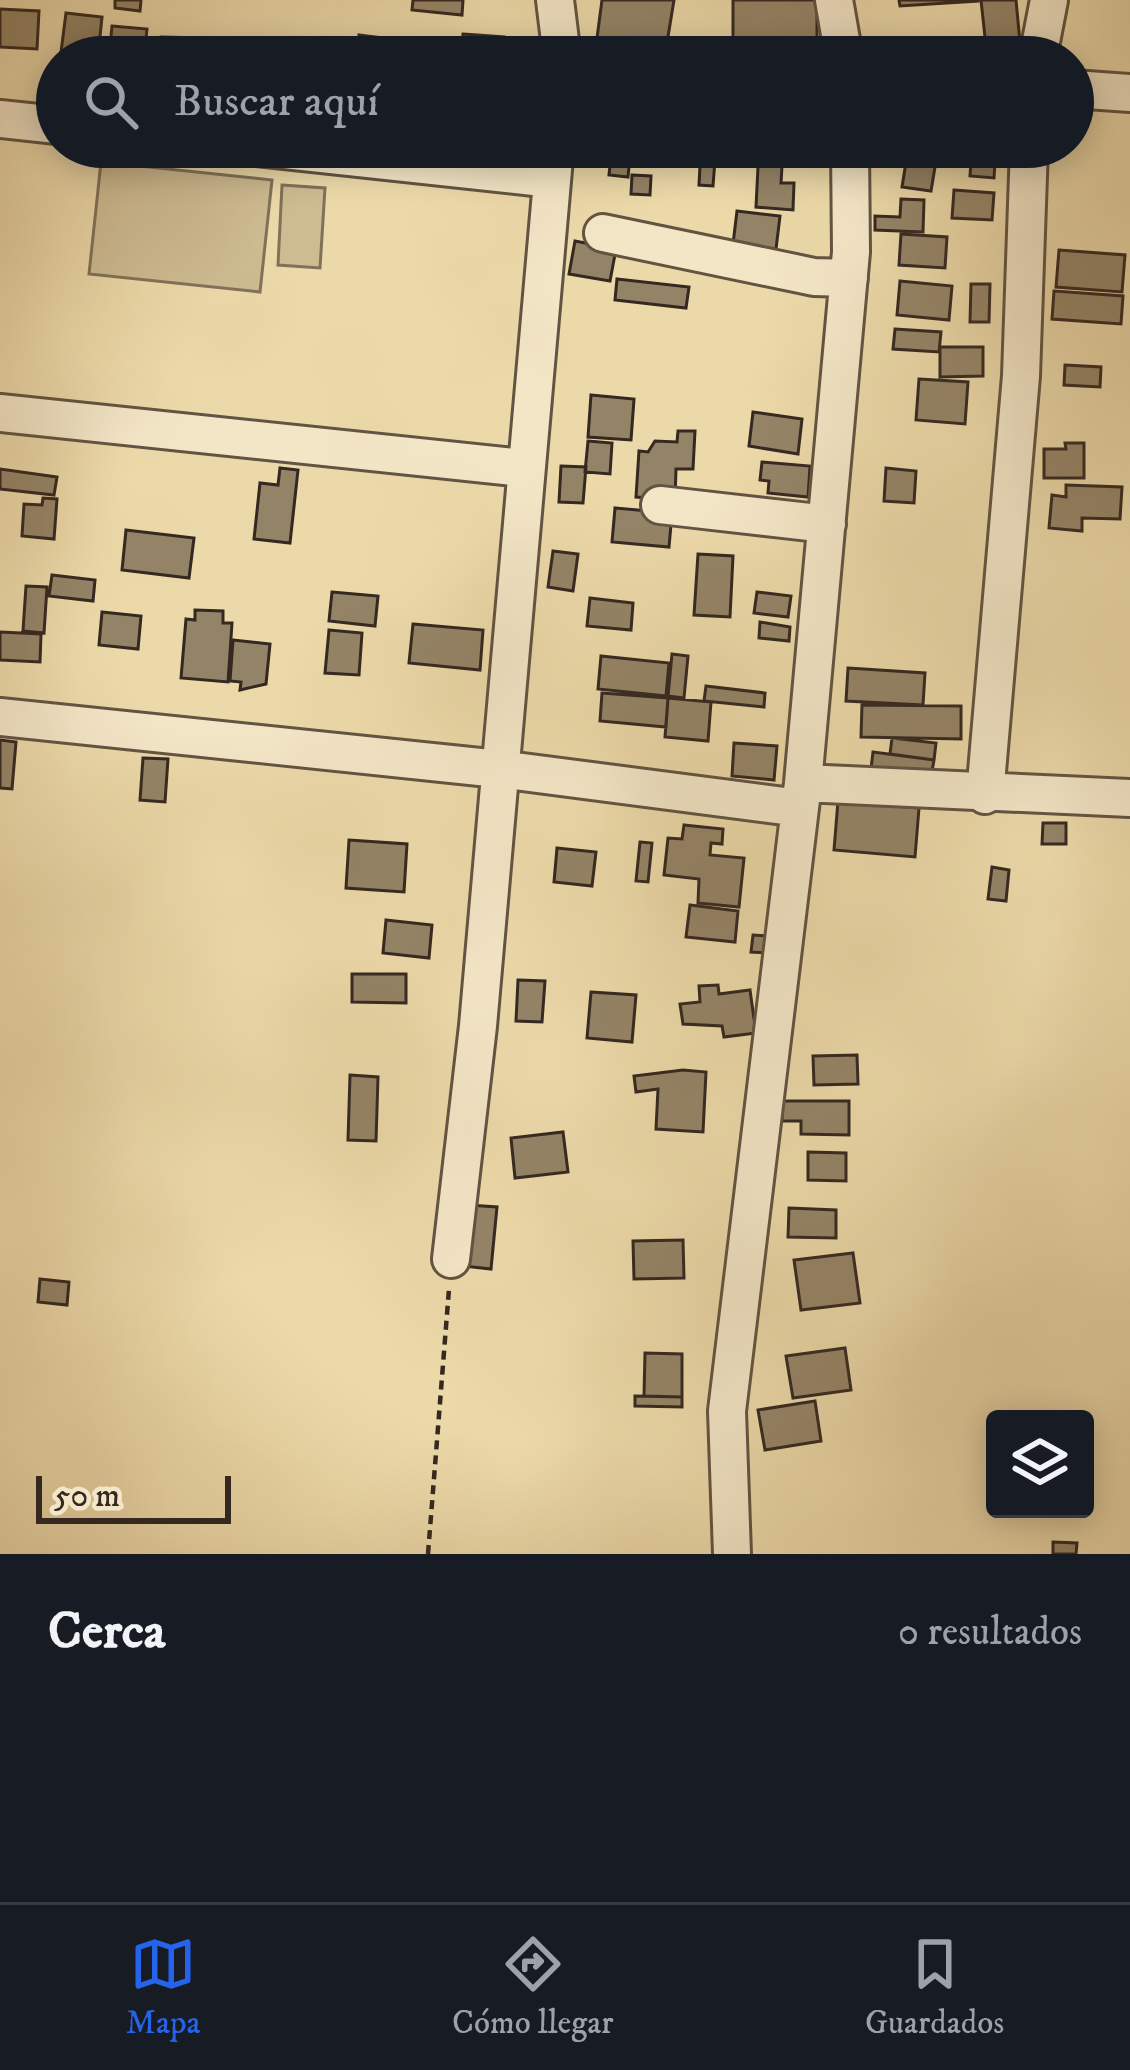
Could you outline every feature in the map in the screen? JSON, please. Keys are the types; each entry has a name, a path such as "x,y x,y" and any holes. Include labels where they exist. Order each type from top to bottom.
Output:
{"street":[{"path":"555,0 559,36"},
{"path":"834,0 840,36"},
{"path":"1042,36 1049,0"},
{"path":"1094,90 1130,93"},
{"path":"0,119 36,123"},
{"path":"451,1259 554,168"},
{"path":"732,1554 727,1411 802,796 849,278 850,168"},
{"path":"985,795 1021,376 1028,168"},
{"path":"603,233 814,277 849,278"},
{"path":"0,413 524,468"},
{"path":"660,505 827,524"},
{"path":"0,717 802,796 1130,798"}],"path":[{"path":"428,1554 451,1259"}],"shaded area":[{"path":"100,168 158,168 272,180 260,292 89,274"},
{"path":"282,185 325,188 320,268 278,265"}],"building":[{"path":"115,0 141,0 140,11 115,8"},
{"path":"413,0 463,0 462,15 412,10"},
{"path":"602,0 674,0 668,36 597,36"},
{"path":"733,0 817,0 817,36 733,36"},
{"path":"899,0 978,0 978,1 900,6"},
{"path":"981,0 1016,0 1019,36 985,36"},
{"path":"0,9 39,11 36,49 0,47"},
{"path":"66,13 102,17 100,36 63,36"},
{"path":"112,26 147,29 146,36 111,36"},
{"path":"610,168 629,168 628,177 609,175"},
{"path":"700,168 714,168 713,186 699,185"},
{"path":"758,168 782,168 781,183 794,183 793,210 756,207"},
{"path":"905,168 935,168 931,191 902,187"},
{"path":"971,168 995,168 994,178 970,176"},
{"path":"632,175 651,176 650,195 631,194"},
{"path":"954,190 994,193 992,220 952,218"},
{"path":"901,199 924,200 923,232 875,230 875,216 900,217"},
{"path":"737,211 780,216 776,249 733,244"},
{"path":"901,234 947,237 945,268 899,265"},
{"path":"575,241 616,249 610,281 569,274"},
{"path":"1059,250 1125,255 1122,292 1056,287"},
{"path":"617,279 689,287 686,308 615,300"},
{"path":"900,281 952,286 949,320 897,315"},
{"path":"971,284 990,284 989,322 970,322"},
{"path":"1054,291 1123,296 1121,324 1052,319"},
{"path":"895,329 941,332 939,352 893,349"},
{"path":"940,347 983,347 983,376 940,377"},
{"path":"1065,365 1101,367 1100,387 1064,385"},
{"path":"919,379 968,382 965,424 916,420"},
{"path":"591,395 634,399 631,440 588,437"},
{"path":"753,412 802,419 798,454 749,446"},
{"path":"678,431 695,431 693,469 676,469 675,500 636,497 639,451 648,452 655,441 677,442"},
{"path":"588,441 612,443 610,474 585,472"},
{"path":"1065,443 1084,443 1084,478 1044,478 1044,449 1066,449"},
{"path":"762,462 810,466 808,497 768,493 769,481 760,480"},
{"path":"561,466 586,467 583,503 559,502"},
{"path":"280,468 298,470 290,543 254,539 260,483 278,485"},
{"path":"886,468 916,471 914,503 884,501"},
{"path":"0,469 57,477 54,495 0,489"},
{"path":"1066,485 1122,487 1120,519 1082,518 1082,531 1049,528 1052,495 1066,497"},
{"path":"43,498 57,499 54,539 22,536 24,504 42,505"},
{"path":"615,508 672,513 669,547 612,542"},
{"path":"126,530 194,538 189,578 122,570"},
{"path":"553,551 578,554 573,591 548,587"},
{"path":"698,554 733,556 730,617 694,615"},
{"path":"52,575 95,580 93,601 49,596"},
{"path":"26,586 47,587 44,633 23,631"},
{"path":"332,592 378,596 375,626 329,621"},
{"path":"757,592 791,596 788,617 754,613"},
{"path":"590,598 633,603 631,630 587,626"},
{"path":"195,610 223,611 223,623 232,623 228,682 181,678 186,619 195,620"},
{"path":"102,612 141,616 138,649 99,645"},
{"path":"760,622 790,627 789,641 759,638"},
{"path":"413,624 483,630 480,670 409,663"},
{"path":"329,630 362,633 359,675 325,673"},
{"path":"0,632 41,634 40,662 0,660"},
{"path":"233,640 270,644 266,684 240,690 241,682 230,681"},
{"path":"672,654 688,656 684,698 668,696"},
{"path":"601,656 669,663 666,696 598,689"},
{"path":"848,668 925,673 923,705 846,701"},
{"path":"706,686 765,693 764,707 704,701"},
{"path":"602,693 668,698 666,727 600,721"},
{"path":"668,698 711,702 708,741 665,737"},
{"path":"862,705 961,706 961,739 861,737"},
{"path":"892,738 936,743 934,760 890,754"},
{"path":"0,740 16,742 12,789 0,788"},
{"path":"734,743 777,746 774,780 732,776"},
{"path":"873,752 934,760 931,777 871,769"},
{"path":"143,758 168,759 165,802 140,800"},
{"path":"838,801 919,808 915,857 834,850"},
{"path":"1043,823 1066,823 1066,844 1042,844"},
{"path":"684,825 723,829 722,844 711,843 710,855 744,858 739,907 698,903 699,879 664,875 668,838 682,839"},
{"path":"349,840 407,844 404,892 346,888"},
{"path":"640,842 652,843 648,882 636,881"},
{"path":"557,848 596,852 592,886 554,882"},
{"path":"992,867 1009,870 1006,901 988,899"},
{"path":"690,905 738,911 735,942 686,937"},
{"path":"386,920 432,925 429,958 383,953"},
{"path":"753,935 769,936 768,953 751,952"},
{"path":"352,974 406,974 406,1003 352,1002"},
{"path":"518,980 545,981 542,1022 516,1021"},
{"path":"718,985 719,994 750,990 756,1033 724,1037 722,1026 683,1024 680,1004 700,1002 699,986"},
{"path":"591,992 636,995 632,1042 587,1038"},
{"path":"857,1055 858,1084 814,1085 813,1056"},
{"path":"706,1072 703,1132 656,1129 658,1089 636,1092 634,1076"},
{"path":"350,1075 378,1077 376,1141 348,1140"},
{"path":"782,1101 849,1101 849,1135 801,1134 801,1121 782,1121"},
{"path":"563,1132 568,1172 515,1178 511,1138"},
{"path":"808,1152 846,1153 846,1181 808,1180"},
{"path":"468,1205 497,1207 491,1269 463,1266"},
{"path":"789,1208 836,1210 836,1238 788,1237"},
{"path":"683,1240 684,1278 634,1279 633,1241"},
{"path":"853,1253 860,1303 801,1310 794,1260"},
{"path":"40,1279 69,1282 67,1305 38,1302"},
{"path":"845,1348 851,1390 793,1398 786,1356"},
{"path":"645,1353 682,1354 682,1397 644,1396"},
{"path":"635,1396 682,1397 682,1407 635,1406"},
{"path":"815,1401 821,1441 765,1450 758,1410"},
{"path":"1053,1542 1077,1543 1076,1554 1053,1554"}]}
